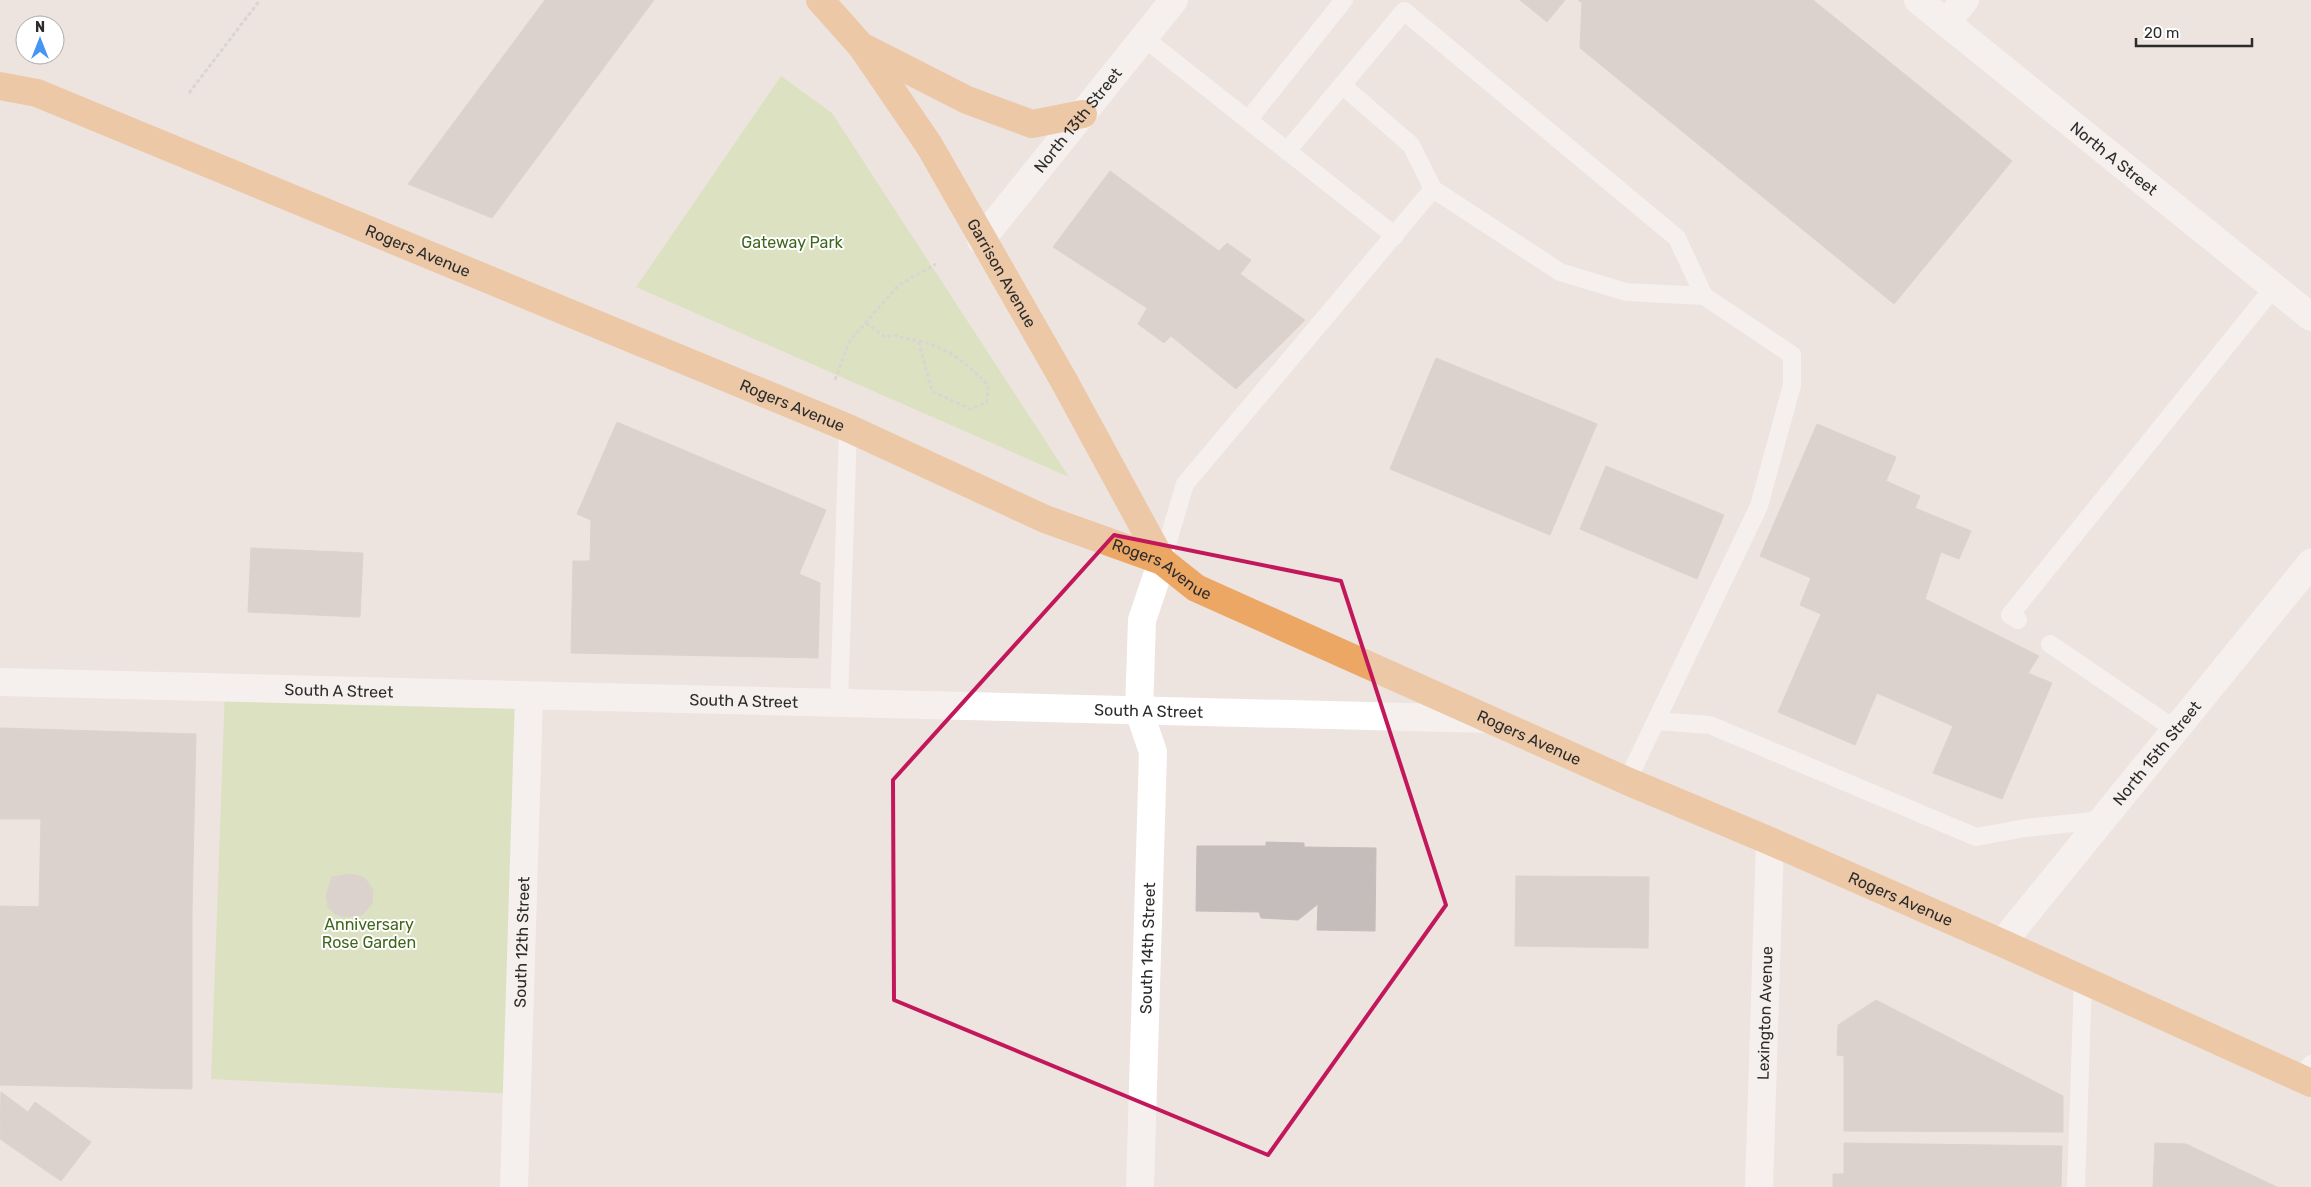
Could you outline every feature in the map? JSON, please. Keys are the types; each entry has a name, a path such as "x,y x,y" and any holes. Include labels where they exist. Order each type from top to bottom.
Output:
{"main road":[{"name":"Garrison Avenue","path":"820,0 862,47 929,146 981,240 1064,381 1162,561"},
{"path":"862,47 967,100 1032,124 1083,114"},
{"name":"Rogers Avenue","path":"0,86 37,93 848,428 1045,518 1162,561 1196,588 1487,719 1627,781 1770,841 2083,980 2307,1075"}],"street":[{"name":"North 13th Street","path":"981,240 1174,0"},
{"name":"North A Street","path":"1918,0 2311,317"},
{"path":"1946,22 1965,0"},
{"path":"1139,711 1142,620 1162,561"},
{"name":"North 15th Street","path":"2002,943 2311,563"},
{"name":"South A Street","path":"0,682 529,697 1487,719"},
{"name":"South 12th Street","path":"514,1187 529,697"},
{"name":"South 14th Street","path":"1139,711 1153,752 1140,1187"},
{"name":"Lexington Avenue","path":"1759,1187 1770,841"}],"lane":[{"path":"1248,120 1344,0"},
{"path":"1287,151 1404,11 1678,238 1704,296"},
{"path":"1144,38 1395,236"},
{"path":"1342,85 1410,145 1433,189 1560,272 1626,292 1704,296 1792,355 1792,385 1759,506 1627,781"},
{"path":"1162,561 1185,484 1433,189"},
{"path":"2018,620 2010,615 2274,288"},
{"path":"839,704 848,428"},
{"path":"2050,644 2176,730"},
{"path":"1657,721 1710,725 1976,837 2025,828 2103,820"},
{"path":"2076,1187 2083,980"}],"path":[{"path":"189,93 260,0"},
{"path":"835,380 849,342 899,285 936,264"},
{"path":"866,323 884,337 897,335 906,340 918,340 961,358 988,385 986,402 970,410 932,391 918,340"}],"highlighted area":[{"path":"1114,535 1341,581 1446,905 1268,1155 894,1000 893,780"}],"green space":[{"name":"Gateway Park","path":"781,76 832,113 1069,477 636,287"},
{"name":"Anniversary Rose Garden","path":"225,688 529,697 517,1094 211,1079"}],"building":[{"path":"545,0 654,0 492,218 408,184"},
{"path":"1520,0 1565,0 1547,22"},
{"path":"1578,0 1813,0 2012,161 1894,304 1580,48 1582,3"},
{"path":"1110,171 1219,251 1227,243 1251,260 1240,274 1305,320 1236,389 1171,336 1164,343 1138,324 1147,308 1053,247"},
{"path":"1436,358 1597,424 1550,535 1390,469"},
{"path":"617,422 826,510 799,574 820,583 818,658 571,653 573,561 590,561 591,520 577,514"},
{"path":"1817,424 1896,457 1886,481 1920,496 1915,508 1971,531 1959,559 1941,552 1925,599 2039,656 2028,673 2052,683 2002,799 1933,773 1953,726 1877,693 1855,745 1778,712 1821,614 1800,605 1811,578 1760,556"},
{"path":"1606,466 1724,515 1697,579 1580,529"},
{"path":"251,548 363,553 360,617 248,612"},
{"path":"0,728 196,734 192,910 39,907 41,819 0,819"},
{"path":"1266,842 1304,843 1304,847 1376,848 1375,931 1317,930 1318,904 1298,920 1261,918 1259,912 1196,911 1197,846 1266,846"},
{"path":"350,874 363,877 367,881 373,890 372,904 362,915 343,917 335,914 328,907 326,895 332,877"},
{"path":"1516,876 1649,877 1648,948 1515,946"},
{"path":"0,906 192,910 192,1089 0,1085"},
{"path":"1876,1000 2063,1096 2063,1132 1844,1131 1844,1056 1837,1055 1838,1025"},
{"path":"1,1092 28,1112 35,1102 91,1142 61,1181 0,1139"},
{"path":"1844,1143 2062,1146 2061,1187 1833,1187 1833,1174 1844,1174"},
{"path":"2155,1143 2186,1144 2277,1187 2153,1187"}]}
